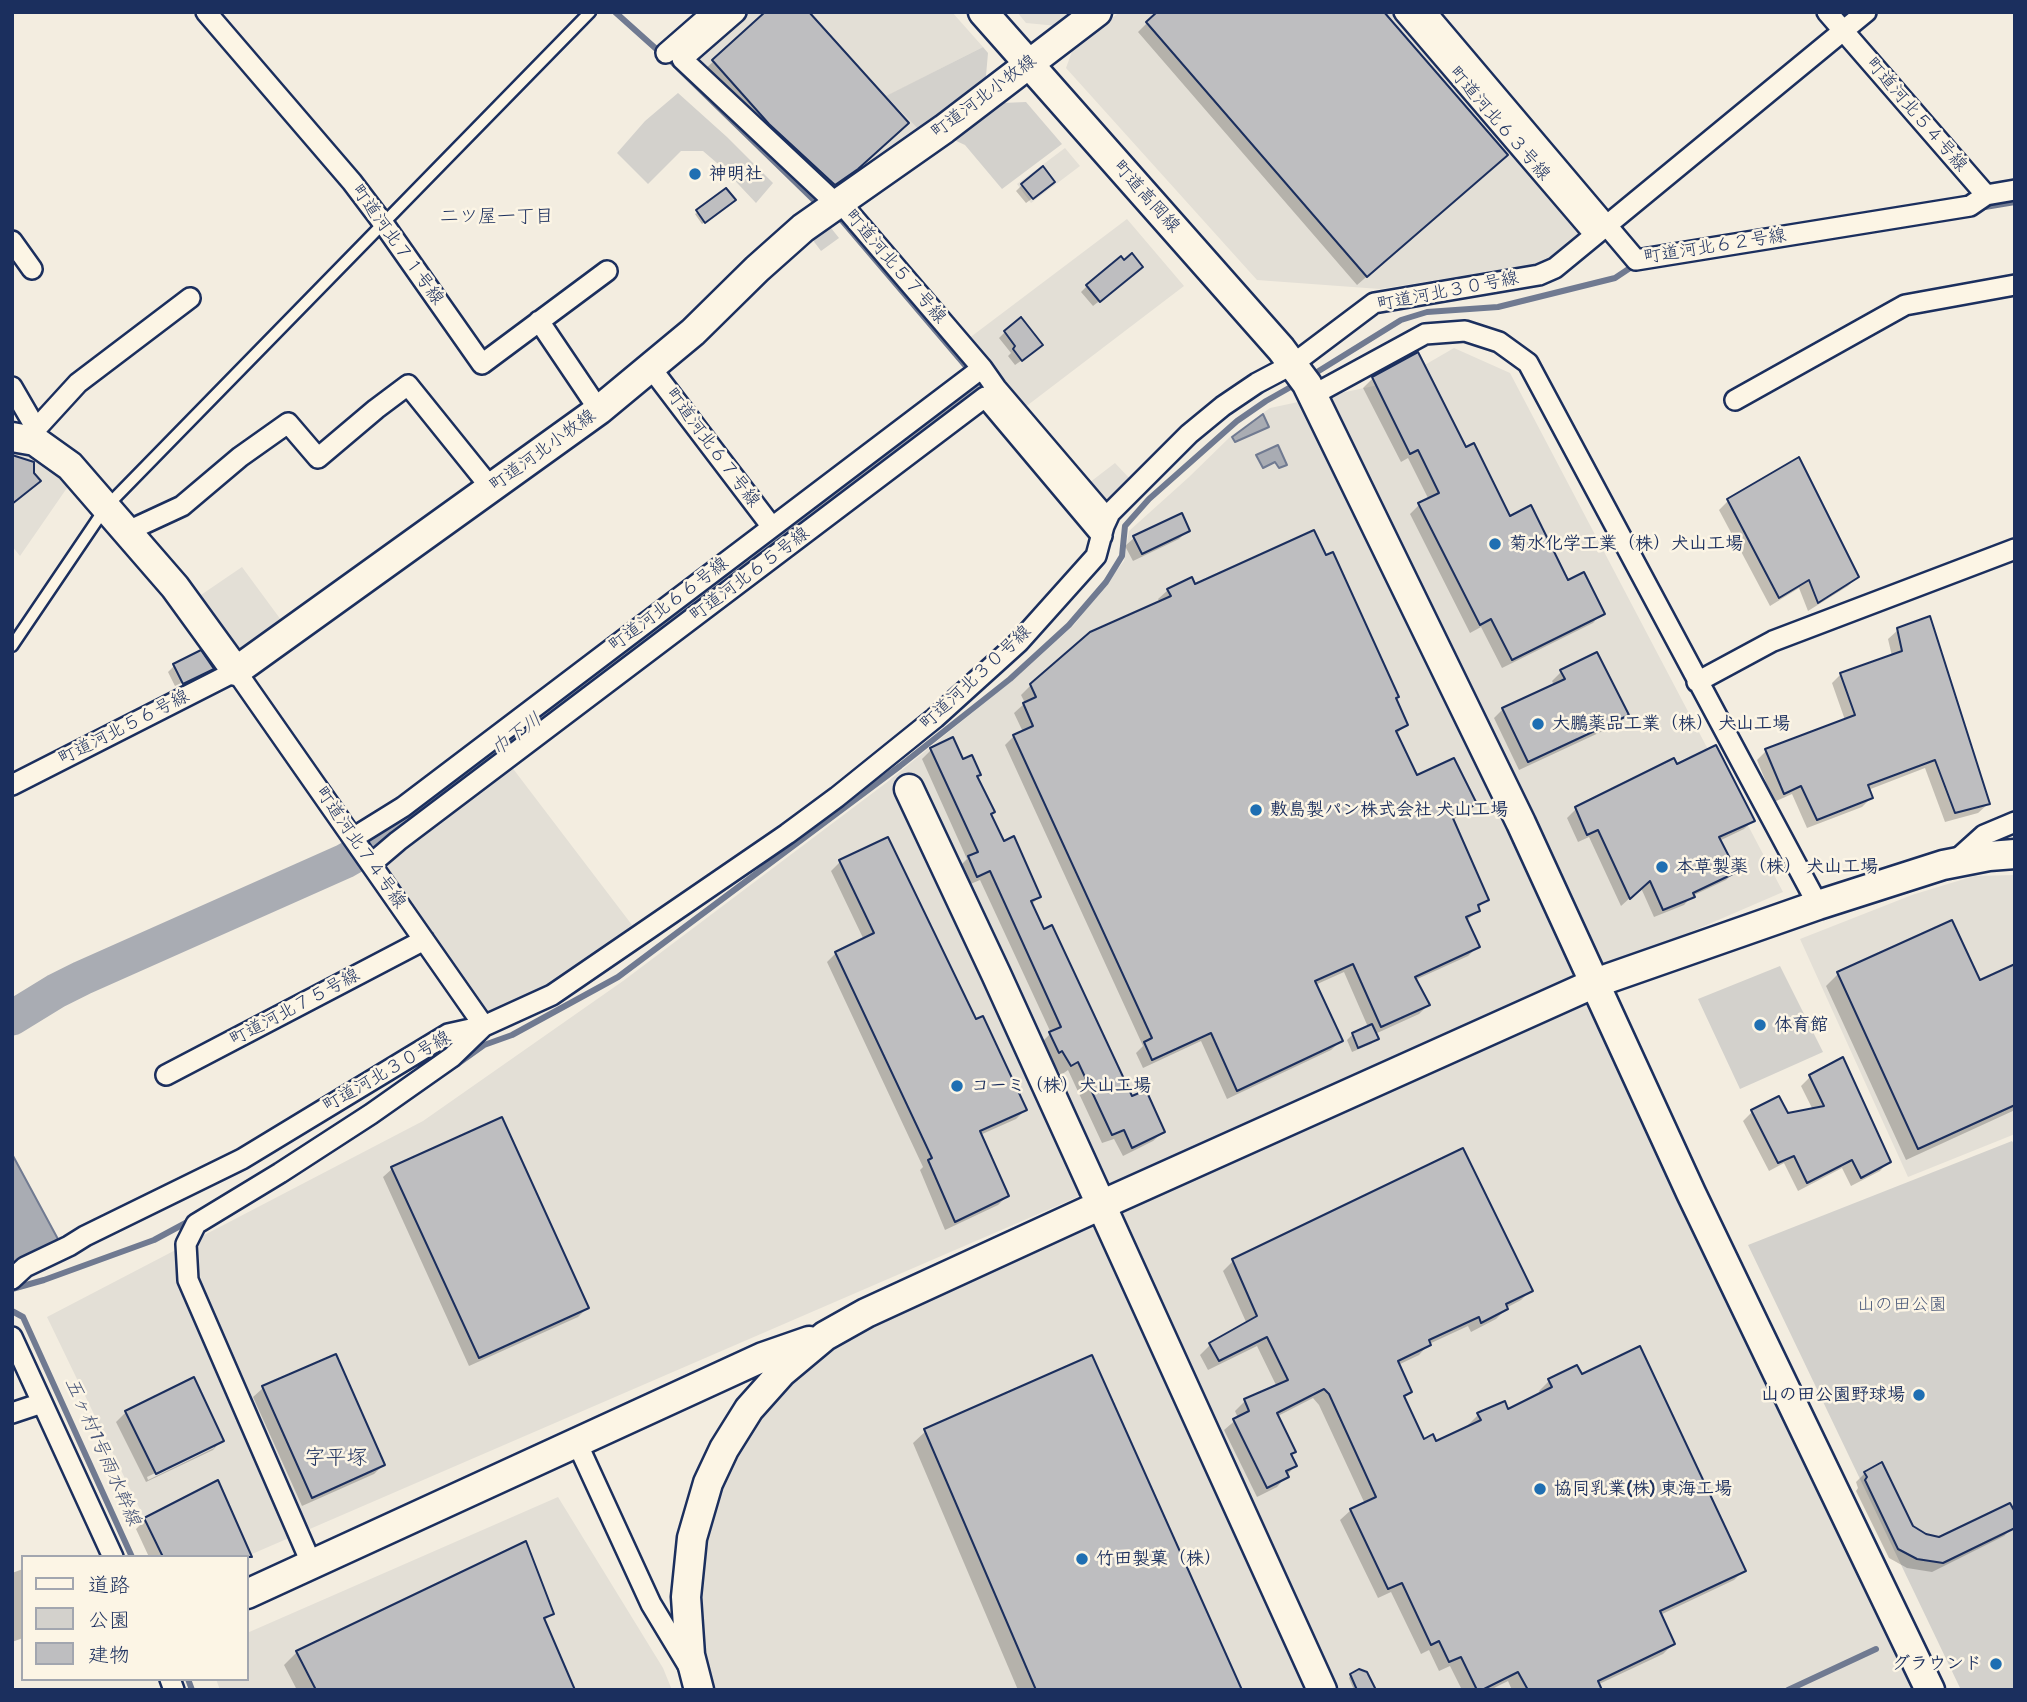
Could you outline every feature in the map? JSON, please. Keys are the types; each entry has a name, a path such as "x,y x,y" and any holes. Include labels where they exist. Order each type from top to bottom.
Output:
{"street":[{"name":"町道河北７１号線","path":"206,12 352,182 482,364 607,271"},
{"path":"666,53 713,12"},
{"name":"町道河北５７号線","path":"736,12 682,59 828,197 847,210 976,372 996,388 1104,527"},
{"name":"町道高岡線","path":"983,12 1305,381 1521,823 1697,1205 1930,1690"},
{"name":"町道河北小牧線","path":"236,671 599,410 652,368 794,236 944,129 1097,12"},
{"name":"町道河北６３号線","path":"1404,12 1601,230"},
{"name":"町道河北６２号線","path":"1426,12 1601,230 1636,260 1970,206 1986,195"},
{"name":"町道河北５４号線","path":"1827,12 1986,195"},
{"name":"町道河北３０号線","path":"12,1279 25,1267 242,1159 448,1034 484,1026 552,995 787,834 935,718 1019,642 1096,556 1110,513 1188,434 1223,406 1257,383 1305,381 1374,303 1539,275 1555,268 1866,12"},
{"path":"1986,195 2015,190"},
{"path":"12,241 32,269"},
{"path":"1735,400 1905,305 2015,285"},
{"path":"28,436 78,383 190,298"},
{"path":"539,321 599,410"},
{"path":"1305,381 1425,334 1465,331 1499,342 1528,363 1818,905"},
{"name":"町道河北６７号線","path":"652,368 772,527"},
{"name":"町道河北６６号線","path":"354,840 403,807 976,372"},
{"path":"128,531 182,506 240,457 288,423 318,458 408,386 491,488"},
{"path":"12,387 28,436 70,466 128,531 175,587 236,671"},
{"name":"町道河北６５号線","path":"369,862 985,397 1104,527"},
{"path":"1697,682 1773,641 2015,549"},
{"name":"町道河北５６号線","path":"12,785 236,671"},
{"name":"町道河北７４号線","path":"236,671 484,1026"},
{"path":"909,789 1322,1690"},
{"path":"1954,862 1984,835 2015,822"},
{"path":"248,1594 763,1357 825,1336 866,1313 1101,1205 1595,983 1818,905 1954,862 2015,854"},
{"name":"町道河北７５号線","path":"166,1075 424,940"},
{"path":"312,1565 188,1280 186,1244 196,1224 371,1114 452,1057 484,1026"},
{"path":"696,1682 686,1616 687,1577 692,1538 708,1483 724,1449 749,1409 782,1372 825,1336"},
{"path":"12,1337 112,1555"},
{"path":"12,1413 42,1403"},
{"path":"577,1443 650,1604 696,1682"}],"lane":[{"path":"12,646 106,507 590,12"}],"shaded area":[{"path":"747,12 952,12 983,47 887,96 923,134 838,194 690,62"},
{"path":"1017,12 1084,12 1058,26 1026,23"},
{"path":"1120,12 1394,12 1583,231 1534,268 1512,268 1380,289 1257,280 1066,68 1074,46"},
{"path":"1065,148 1080,166 1031,203 1017,184"},
{"path":"1127,219 1184,286 1020,411 964,342"},
{"path":"1454,348 1510,373 1783,892 248,1556 162,1555 47,1317 423,1121 623,981 886,783 1020,674 1074,625 1124,561 1129,531 1231,436 1270,408 1397,381"},
{"path":"1263,414 1269,427 1235,442 1232,437"},
{"path":"1278,445 1287,465 1279,468 1275,462 1263,468 1256,455"},
{"path":"20,447 68,481 69,485 20,556 12,546 12,454"},
{"path":"1115,463 1132,481 1105,510 1085,486"},
{"path":"242,567 284,624 245,650 230,648 195,599"},
{"path":"511,766 632,925 549,988 486,1018 380,867"},
{"path":"2015,875 2015,1134 1908,1177 1800,939 1912,895 1974,876"},
{"path":"1595,983 1930,1690 699,1690 690,1655 716,1466 825,1336"},
{"path":"12,1154 59,1241 12,1266"},
{"path":"558,1497 663,1668 672,1690 220,1690 217,1681 248,1681 248,1633"}],"green space":[{"path":"983,47 988,53 985,87 923,134 886,96"},
{"path":"678,93 773,183 756,203 703,151 681,151 648,184 617,153 645,121"},
{"path":"1026,102 1062,144 1002,189 965,145 952,139 1002,103"},
{"path":"827,223 839,238 821,251 809,235"},
{"name":"体育館","path":"1780,966 1823,1052 1740,1089 1698,999"},
{"name":"山の田公園","path":"2012,1141 2015,1146 2015,1690 1961,1690 1748,1245"}],"building":[{"path":"765,12 809,12 909,123 858,169 835,185 769,124 712,60"},
{"path":"1157,12 1384,12 1508,155 1367,277 1146,22"},
{"path":"1043,166 1055,182 1033,199 1021,184"},
{"path":"726,188 736,200 705,223 696,210"},
{"path":"1132,253 1143,267 1100,302 1086,285 1121,256 1124,260"},
{"path":"1021,317 1043,345 1022,361 1004,331"},
{"name":"菊水化学工業（株）犬山工場","path":"1418,352 1466,447 1474,443 1510,516 1531,505 1568,580 1584,572 1605,614 1512,660 1491,619 1480,625 1418,503 1439,493 1418,450 1410,454 1372,377"},
{"path":"12,455 34,462 34,473 41,481 12,504"},
{"path":"1799,457 1859,577 1818,603 1809,580 1779,598 1727,499"},
{"path":"1182,513 1190,531 1142,554 1133,536"},
{"name":"敷島製パン株式会社 犬山工場","path":"1314,530 1326,555 1333,552 1399,697 1396,698 1408,725 1396,731 1417,775 1454,758 1477,804 1452,816 1489,900 1478,905 1480,911 1466,917 1480,947 1415,977 1430,1005 1381,1027 1353,964 1315,981 1343,1041 1237,1091 1211,1033 1152,1060 1144,1042 1152,1038 1013,735 1033,726 1023,703 1036,697 1030,684 1090,632 1171,596 1167,589 1192,577 1195,584"},
{"path":"1930,616 1990,804 1955,813 1935,760 1868,785 1873,798 1817,820 1801,786 1784,794 1765,749 1855,715 1840,673 1902,651 1897,628"},
{"path":"201,650 214,669 183,684 173,664"},
{"path":"1597,652 1629,715 1528,762 1502,708 1565,679 1560,670"},
{"path":"953,737 963,759 972,755 981,775 977,776 995,812 991,814 1004,841 1014,836 1041,897 1031,901 1044,929 1052,925 1132,1096 1146,1090 1165,1132 1132,1148 1124,1130 1112,1135 1078,1062 1071,1066 1062,1051 1059,1053 1049,1032 1061,1027 990,871 977,877 968,856 978,852 930,748"},
{"path":"1716,745 1755,821 1719,837 1737,872 1693,893 1695,897 1663,910 1650,881 1630,899 1598,830 1587,835 1575,807 1674,758 1677,764"},
{"path":"888,837 976,1019 983,1016 1027,1110 980,1131 1009,1196 955,1222 928,1160 932,1158 835,952 874,933 839,860"},
{"path":"1952,920 1980,980 2015,964 2015,1105 1918,1149 1837,972"},
{"path":"1372,1024 1379,1039 1358,1048 1352,1033"},
{"path":"1843,1057 1891,1162 1861,1178 1852,1160 1807,1183 1794,1156 1778,1163 1751,1110 1779,1096 1788,1113 1824,1106 1809,1075"},
{"path":"502,1117 589,1308 479,1358 391,1167"},
{"name":"協同乳業(株) 東海工場","path":"1463,1148 1533,1291 1506,1304 1508,1309 1481,1323 1479,1317 1429,1340 1431,1345 1398,1361 1412,1392 1404,1396 1424,1439 1433,1434 1436,1441 1481,1420 1477,1413 1505,1401 1508,1409 1552,1387 1548,1379 1577,1365 1582,1374 1640,1346 1746,1571 1660,1611 1675,1644 1598,1681 1602,1690 1528,1690 1518,1672 1477,1690 1461,1657 1449,1662 1439,1641 1431,1645 1402,1583 1388,1589 1350,1509 1376,1497 1329,1394 1324,1389 1277,1413 1296,1452 1291,1454 1297,1466 1286,1471 1289,1477 1267,1488 1233,1419 1249,1411 1244,1399 1288,1380 1267,1337 1219,1361 1209,1343 1257,1316 1232,1259"},
{"path":"336,1354 385,1465 312,1498 262,1386"},
{"name":"竹田製菓（株）","path":"1092,1355 1242,1690 1036,1690 924,1429"},
{"path":"194,1377 224,1441 156,1474 125,1411"},
{"path":"1882,1462 1913,1526 1926,1534 1939,1537 2010,1503 2015,1512 2015,1528 1943,1563 1917,1559 1898,1549 1865,1480 1867,1477 1864,1472"},
{"path":"218,1480 252,1557 162,1555 144,1518"},
{"path":"526,1541 554,1614 544,1618 575,1690 316,1690 296,1651"},
{"path":"1359,1669 1367,1672 1376,1690 1357,1690 1350,1674"}],"waterway":[{"path":"615,12 663,55"},
{"path":"670,60 818,204"},
{"path":"1979,208 2015,202"},
{"path":"839,217 970,371"},
{"path":"1309,377 1401,320 1427,312 1498,307 1615,278 1636,264"},
{"name":"巾下川","path":"12,1018 82,978 345,861 366,849 981,384"},
{"path":"456,1065 484,1045 512,1035 618,977 900,766 1010,679 1069,625 1106,582 1122,556 1125,526 1149,499 1237,421 1296,384"},
{"path":"12,1289 154,1240 193,1219"},
{"name":"五ヶ村1号雨水幹線","path":"12,1311 23,1317 131,1555"},
{"path":"1788,1690 1876,1649"},
{"path":"189,1681 192,1690"}],"place":[{"name":"神明社","path":"695,174"},
{"name":"菊水化学工業（株）犬山工場","path":"1495,544"},
{"name":"大鵬薬品工業（株） 犬山工場","path":"1538,724"},
{"name":"敷島製パン株式会社 犬山工場","path":"1256,810"},
{"name":"本草製薬（株） 犬山工場","path":"1662,867"},
{"name":"体育館","path":"1760,1025"},
{"name":"コーミ（株）犬山工場","path":"957,1086"},
{"name":"山の田公園野球場","path":"1919,1395"},
{"name":"協同乳業(株) 東海工場","path":"1540,1489"},
{"name":"竹田製菓（株）","path":"1082,1559"},
{"name":"グラウンド","path":"1996,1664"}],"district":[{"name":"二ツ屋一丁目","path":"497,217"},
{"name":"字平塚","path":"336,1459"}]}
